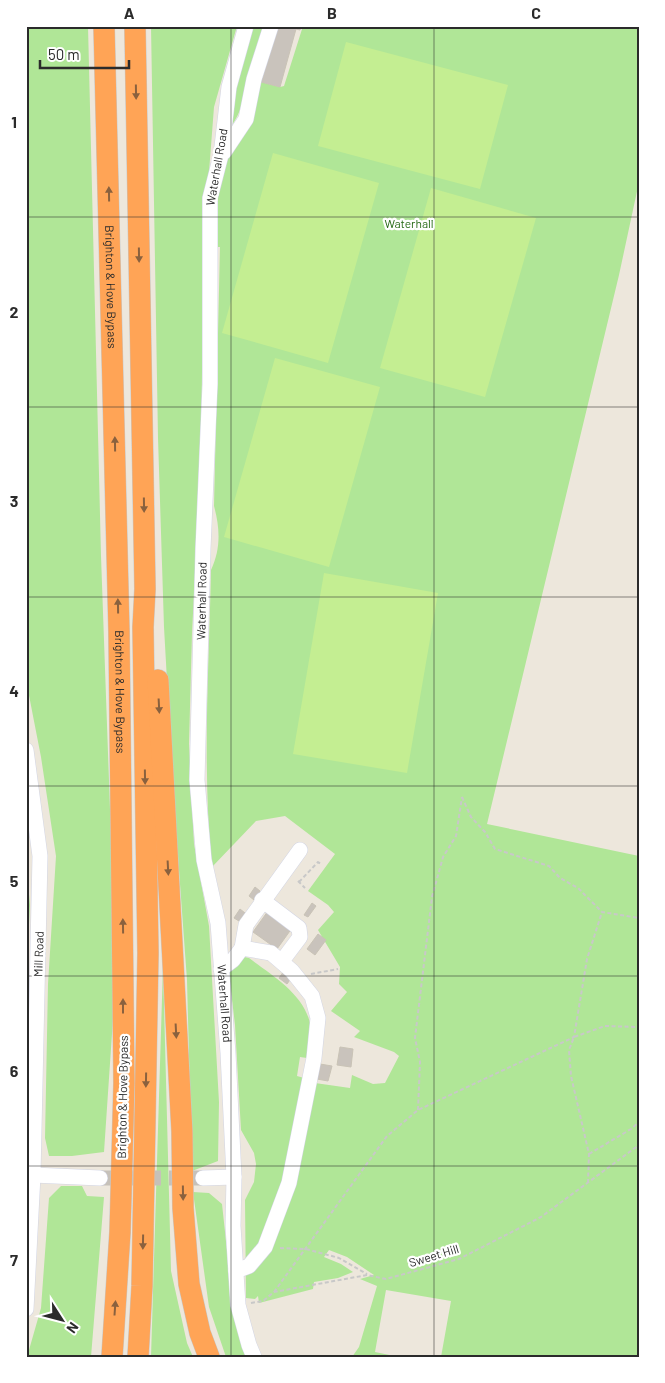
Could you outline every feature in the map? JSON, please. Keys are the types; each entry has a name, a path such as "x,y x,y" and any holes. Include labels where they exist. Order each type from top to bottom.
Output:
{"highway":[{"name":"Brighton & Hove Bypass","path":"104,26 119,622 124,1074 120,1232 112,1357"},
{"name":"Brighton & Hove Bypass","path":"135,26 145,589 143,627 148,953 142,1286 138,1357"},
{"path":"145,589 155,629 182,1132 183,1208 189,1284 200,1333 209,1357"}],"street":[{"name":"Waterhall Road","path":"246,26 229,87 221,155 210,198 210,384 203,549 198,780 204,860 218,923 228,1052 234,1177 233,1226 238,1305 248,1345 254,1357"},
{"path":"221,155 246,119 254,79 271,26"},
{"name":"Mill Road","path":"26,750 40,856 33,1175 28,1234 26,1309"},
{"path":"221,969 233,960 242,948 246,925 262,900 300,850"},
{"path":"262,900 299,928 300,937 282,961"},
{"path":"236,1271 249,1266 265,1247 290,1183 314,1058 318,1018 312,996 282,961 271,953 242,948"},
{"path":"33,1175 100,1178"},
{"path":"202,1178 234,1177"}],"path":[{"path":"418,1110 420,1062 415,1038 432,897 443,857 456,836 462,797 471,818 485,832 495,849 549,866 560,878 578,888 602,912 639,918"},
{"path":"299,882 318,862 321,864"},
{"path":"588,1182 589,1154 570,1076 569,1050 574,1037 587,959 602,912"},
{"path":"301,982 307,975 338,969"},
{"path":"274,1292 387,1136 418,1110 574,1037 605,1026 639,1027"},
{"path":"589,1154 632,1129 639,1122"},
{"name":"Sweet Hill","path":"238,1305 264,1300 274,1292 367,1274 386,1279 459,1259 541,1217 639,1145"},
{"path":"265,1247 306,1249 339,1258 367,1274"}],"green space":[{"path":"26,26 88,26 101,556 111,837 113,1019 104,1152 72,1156 49,1156 45,1138 48,984 56,856 41,757 26,680"},
{"path":"151,26 237,26 214,107 204,209 201,453 192,633 189,744 194,844 209,926 219,1102 218,1161 192,1171 187,980 164,627 158,438"},
{"path":"251,26 264,26 245,97 240,111 229,128 232,89"},
{"name":"Waterhall","path":"303,26 639,26 639,182 619,275 487,824 639,856 639,1357 441,1357 451,1301 386,1290 375,1352 399,1357 352,1357 359,1347 377,1286 360,1279 374,1275 347,1257 329,1250 324,1257 341,1264 353,1272 338,1278 314,1282 313,1289 259,1303 258,1296 255,1299 246,1298 245,1200 254,1182 256,1164 254,1153 241,1130 235,1025 229,974 231,969 244,957 249,958 276,978 293,994 306,1012 311,1027 307,1058 300,1057 297,1076 304,1078 285,1177 263,1257 315,1083 350,1088 352,1075 373,1084 385,1083 399,1056 394,1052 354,1037 360,1031 331,1011 347,992 339,984 340,967 318,930 334,912 328,905 308,891 335,854 285,816 256,821 212,867 207,793 207,755 211,570 218,546 214,506 220,247 214,247 215,205 224,160 248,121 261,82 280,87 284,86"},
{"path":"346,42 508,85 480,189 318,146"},
{"path":"273,153 379,183 328,363 222,333"},
{"path":"431,188 536,218 485,397 380,368"},
{"path":"275,358 380,387 329,567 224,537"},
{"path":"324,573 438,593 407,773 293,754"},
{"path":"26,861 30,905 26,982"},
{"path":"163,966 171,1271 187,1343 193,1357 151,1357"},
{"path":"61,1186 82,1186 87,1196 104,1197 91,1357 27,1357 41,1308 49,1198"},
{"path":"193,1192 209,1193 222,1204 234,1315 247,1357 226,1357 209,1307"}],"building":[{"path":"277,26 301,26 300,30 296,29 280,87 261,82"},
{"path":"255,887 260,891 254,900 249,896"},
{"path":"312,903 316,906 308,917 304,915"},
{"path":"240,909 245,913 239,921 234,918"},
{"path":"268,911 292,928 277,949 253,932"},
{"path":"318,934 326,940 315,955 307,949"},
{"path":"284,971 292,977 287,984 279,978"},
{"path":"340,1047 353,1049 351,1067 337,1065"},
{"path":"320,1064 332,1066 328,1081 317,1079"}],"tunnel":[{"path":"100,1178 203,1178"}]}
